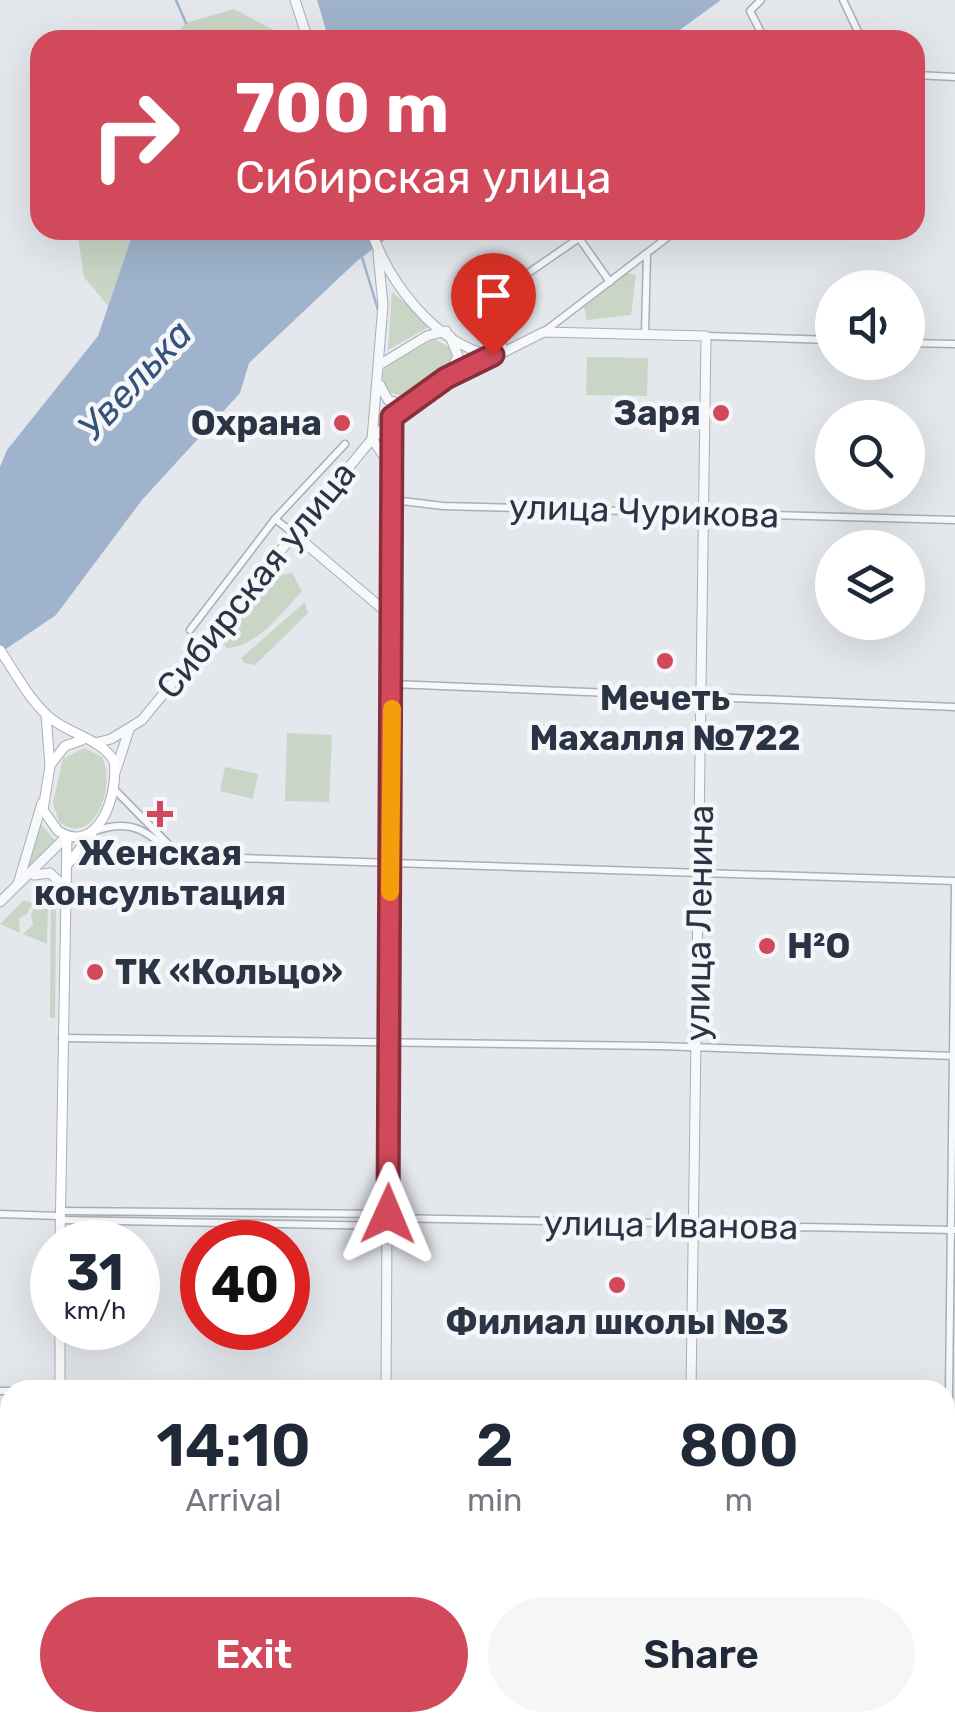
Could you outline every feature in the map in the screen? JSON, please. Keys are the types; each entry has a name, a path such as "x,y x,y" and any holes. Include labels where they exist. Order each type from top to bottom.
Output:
{"main road":[{"path":"0,650 46,715 109,753 115,772 106,816 65,867"},
{"path":"46,715 50,766 42,803 51,824 67,836 95,831"},
{"path":"50,766 65,746 82,740"},
{"path":"59,1220 67,836"},
{"path":"60,1350 60,1380"}],"street":[{"path":"294,0 304,30"},
{"path":"760,30 750,11 761,0"},
{"path":"843,0 857,30"},
{"path":"945,76 955,67"},
{"path":"925,75 955,77"},
{"path":"373,240 402,292 447,333 493,355"},
{"path":"505,350 486,304 570,240"},
{"path":"582,240 610,282"},
{"path":"544,332 664,240"},
{"path":"378,253 382,304 372,439 394,471"},
{"path":"644,332 647,253"},
{"name":"Сибирская улица","path":"115,772 129,730 292,533 392,417 446,378 544,332 815,339"},
{"path":"379,365 427,336 447,333"},
{"path":"446,378 458,356 447,333"},
{"name":"улица Ленина","path":"692,1380 706,336"},
{"path":"925,343 955,344"},
{"path":"378,378 384,396 404,406"},
{"path":"386,1380 392,417"},
{"path":"190,630 275,519 345,444"},
{"name":"улица Чурикова","path":"393,500 444,506 955,520"},
{"path":"275,519 392,617"},
{"path":"392,684 955,707"},
{"name":"Сибирская улица","path":"94,743 129,730"},
{"path":"112,788 177,856"},
{"path":"17,886 42,803"},
{"path":"95,831 116,824 137,826 177,856 955,883 953,1380"},
{"path":"0,902 67,836"},
{"path":"27,878 50,874 66,888"},
{"path":"62,1038 697,1047 954,1056"},
{"name":"улица Иванова","path":"0,1214 694,1224 747,1232 804,1227 953,1230"},
{"name":"улица Иванова","path":"59,1216 388,1220"}],"green space":[{"path":"234,9 273,30 180,30 186,23"},
{"path":"78,240 131,240 108,306 84,277"},
{"path":"627,273 636,275 631,315 587,320 584,307"},
{"path":"392,292 432,325 388,350"},
{"path":"434,339 453,349 449,369 403,396 388,392 382,376 385,368"},
{"path":"587,357 648,358 647,396 586,395"},
{"path":"292,573 302,591 258,636 226,648 222,637 241,605 270,580"},
{"path":"305,602 308,613 255,665 244,663 241,658"},
{"path":"287,733 332,735 329,802 285,801"},
{"path":"84,748 102,757 106,768 104,796 93,820 72,828 59,822 53,803 63,759"},
{"path":"225,767 258,774 253,799 220,791"},
{"path":"37,820 59,845 25,877"},
{"path":"51,894 56,894 55,1018 50,1018"},
{"path":"24,900 33,903 27,914 19,918 20,933 0,924"},
{"path":"36,903 48,907 47,944 23,934 33,925 31,915"}],"water":[{"path":"317,0 721,0 680,30 326,30"},
{"name":"Увелька","path":"131,240 385,240 357,261 249,363 240,393 142,500 56,615 0,653 0,467 7,450 98,336"}],"waterway":[{"path":"176,0 186,23"},
{"path":"362,257 378,310"}],"slow traffic":[{"path":"390,892 392,709"}],"place":[{"name":"Заря","path":"721,413"},
{"name":"Охрана","path":"342,423"},
{"name":"Мечеть Махалля №722","path":"665,661"},
{"name":"Женская консультация","path":"160,814"},
{"name":"H²O","path":"767,946"},
{"name":"ТК «Кольцо»","path":"95,972"},
{"name":"Филиал школы №3","path":"617,1285"}],"route":[{"path":"388,1214 392,417 416,396 493,355"}]}
